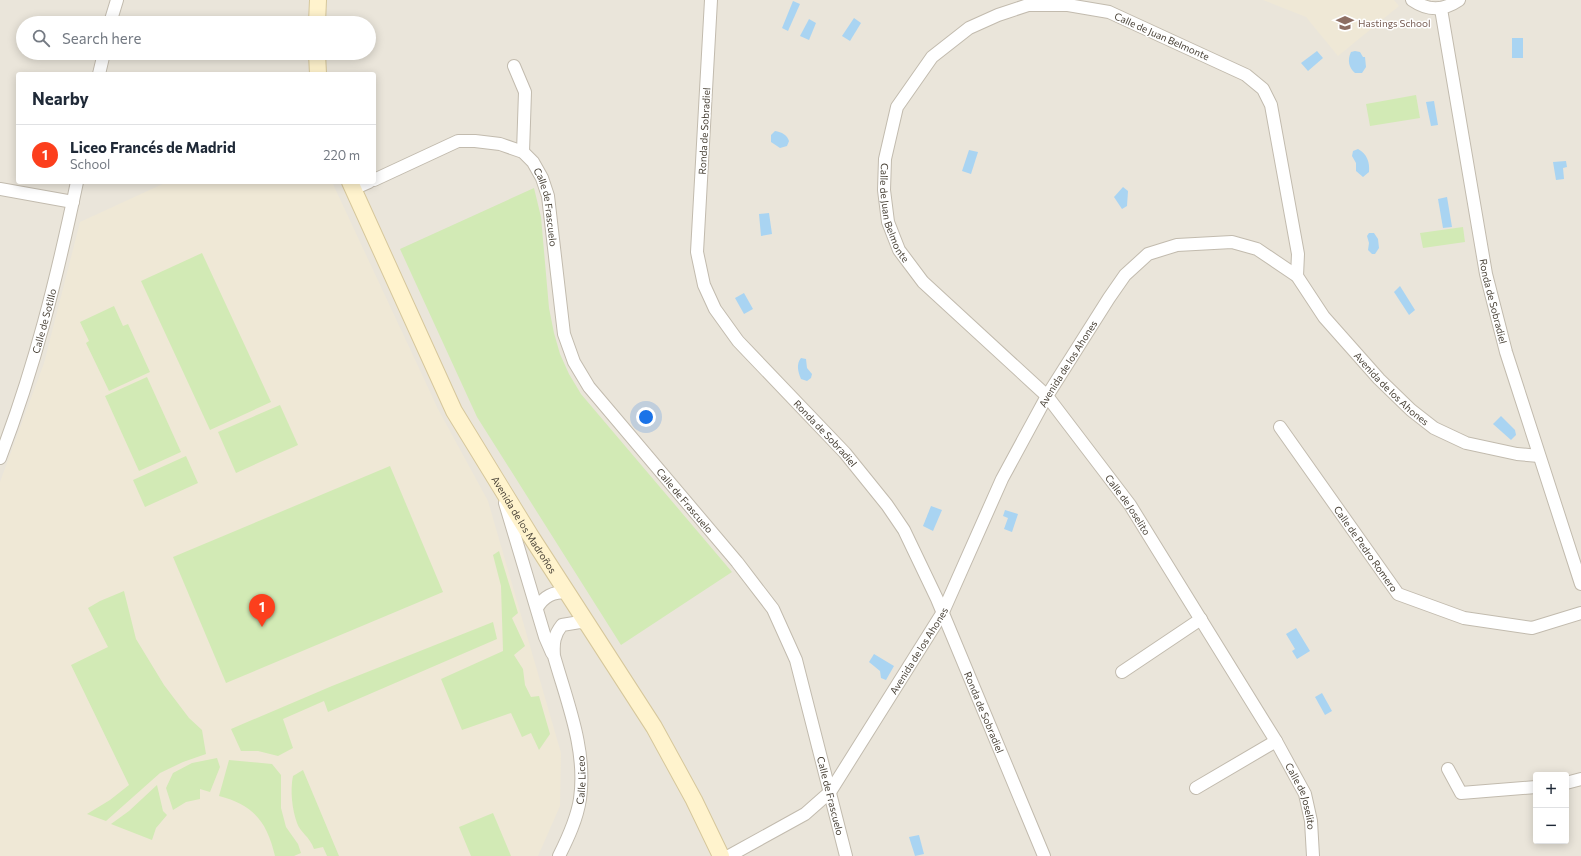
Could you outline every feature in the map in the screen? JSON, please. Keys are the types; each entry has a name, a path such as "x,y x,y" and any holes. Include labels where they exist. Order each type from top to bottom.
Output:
{"street":[{"path":"112,16 117,0"},
{"path":"317,16 318,0"},
{"name":"Ronda de Sobradiel","path":"711,0 697,252 704,285 715,309 738,341 845,453 887,505 907,537 943,612 1044,856"},
{"path":"1412,0 1419,5 1430,9 1441,9 1451,6 1459,0"},
{"name":"Calle de Juan Belmonte","path":"1047,396 922,282 899,250 888,222 884,190 884,159 897,107 932,57 969,28 998,15 1028,5 1068,5 1109,12 1246,75 1263,89 1271,105 1298,254 1297,276"},
{"name":"Ronda de Sobradiel","path":"1441,9 1486,274 1506,352 1581,584"},
{"path":"99,72 102,60"},
{"path":"317,60 318,72"},
{"path":"376,179 458,141 500,144 523,152 525,92 514,66"},
{"name":"Calle de Frascuelo","path":"523,152 533,162 542,178 548,196 564,334 574,362 589,387 737,562 774,609 796,660 846,856"},
{"name":"Calle de Sotillo","path":"0,458 5,429 28,382 46,322 77,184"},
{"name":"Avenida de los Madroños","path":"351,186 454,411 501,490 654,727 694,800 721,856"},
{"path":"0,189 73,202"},
{"name":"Avenida de los Ahones","path":"729,856 805,814 830,792 943,612 1002,479 1047,396 1125,275 1148,254 1177,245 1232,242 1257,249 1297,276 1324,317 1378,379 1434,428 1466,443 1517,454 1539,456"},
{"name":"Calle de Joselito","path":"1047,396 1130,505 1276,741 1305,794 1311,821 1314,856"},
{"name":"Calle de Pedro Romero","path":"1280,427 1398,594 1464,618 1532,628 1581,613"},
{"name":"Calle Liceo","path":"501,490 545,637 554,656 581,751 582,773 580,800 574,823 559,856"},
{"path":"537,608 546,597 554,593 567,592"},
{"path":"1122,672 1201,619"},
{"name":"Calle Liceo","path":"554,656 555,638 562,625 580,622 587,624"},
{"path":"1196,788 1276,741"},
{"path":"1448,769 1461,793 1533,787"},
{"path":"1569,782 1581,779"}],"shaded area":[{"path":"0,0 1581,0 1581,856 0,856"},
{"name":"Hastings School","path":"1263,0 1394,0 1399,6 1338,56 1306,17"},
{"path":"163,184 333,184 438,409 488,501 561,753 560,806 538,856 0,856 0,482 44,363 80,222"}],"green space":[{"path":"1416,95 1420,118 1370,126 1366,104"},
{"path":"534,188 541,217 549,308 560,354 569,374 581,394 732,572 621,645 477,417 400,249"},
{"path":"1463,227 1465,242 1423,248 1420,233"},
{"path":"202,253 271,402 210,430 141,281"},
{"path":"114,306 123,326 128,324 150,372 109,391 86,343 89,341 80,322"},
{"path":"147,377 181,452 139,471 105,396"},
{"path":"280,405 298,445 236,473 218,432"},
{"path":"186,456 198,483 145,507 133,480"},
{"path":"390,466 443,592 226,683 173,557"},
{"path":"499,551 518,613 512,618 525,646 514,655 523,669 525,685 531,697 539,696 550,734 539,750 531,733 522,737 511,713 462,730 441,679 503,651 501,586 493,555"},
{"path":"124,591 136,639 164,685 189,718 202,730 206,754 183,762 160,773 106,821 87,814 110,800 129,785 71,665 108,647 88,608 100,601"},
{"path":"493,622 497,639 328,712 324,701 283,719 293,748 278,756 258,751 241,751 231,729 332,686"},
{"path":"217,758 220,767 210,792 200,789 200,799 186,802 173,810 166,788 173,773 192,763"},
{"path":"229,760 272,764 281,775 281,808 286,827 298,844 301,853 294,856 275,856 268,834 263,824 257,817 241,804 219,796"},
{"path":"303,770 339,856 327,856 323,847 314,849 297,823 292,800 292,781 293,776"},
{"path":"157,785 163,811 167,815 156,828 152,840 111,824 129,811"},
{"path":"493,813 511,856 471,856 459,827"}],"water":[{"path":"793,1 800,4 788,31 782,28"},
{"path":"854,18 861,23 850,41 842,36"},
{"path":"809,19 816,23 809,40 800,36"},
{"path":"1512,38 1523,38 1523,58 1512,58"},
{"path":"1317,51 1323,58 1308,71 1301,63"},
{"path":"1351,52 1360,52 1363,57 1365,57 1366,67 1362,73 1355,73 1350,66 1349,61"},
{"path":"1434,101 1438,125 1431,126 1426,102"},
{"path":"775,131 786,135 789,141 787,146 780,148 771,142 771,135"},
{"path":"1358,149 1366,156 1369,165 1369,172 1363,177 1356,171 1356,163 1352,156 1353,151"},
{"path":"969,150 978,152 971,174 962,171"},
{"path":"1566,161 1567,167 1563,168 1564,179 1556,180 1553,162"},
{"path":"1123,187 1128,191 1127,206 1122,209 1114,197"},
{"path":"1447,197 1452,227 1443,228 1438,199"},
{"path":"769,213 772,234 761,236 759,214"},
{"path":"1369,233 1374,233 1378,239 1379,248 1375,254 1372,254 1368,250 1369,243 1367,236"},
{"path":"1400,286 1415,310 1409,315 1394,292"},
{"path":"744,293 753,309 744,314 735,298"},
{"path":"801,358 806,359 807,368 812,374 811,378 807,381 801,379 799,374 798,365"},
{"path":"1501,416 1515,430 1516,435 1511,440 1493,424"},
{"path":"931,506 942,510 933,531 923,526"},
{"path":"1005,510 1018,514 1012,532 1004,529 1008,518 1003,516"},
{"path":"1296,628 1310,651 1297,659 1292,651 1295,649 1286,634"},
{"path":"874,654 894,666 886,680 881,678 880,671 869,662"},
{"path":"1322,693 1332,711 1325,715 1315,697"},
{"path":"919,835 924,854 915,856 909,837"}],"place":[{"name":"Hastings School","path":"1345,23"},
{"name":"Liceo Francés de Madrid","path":"262,627"}]}
